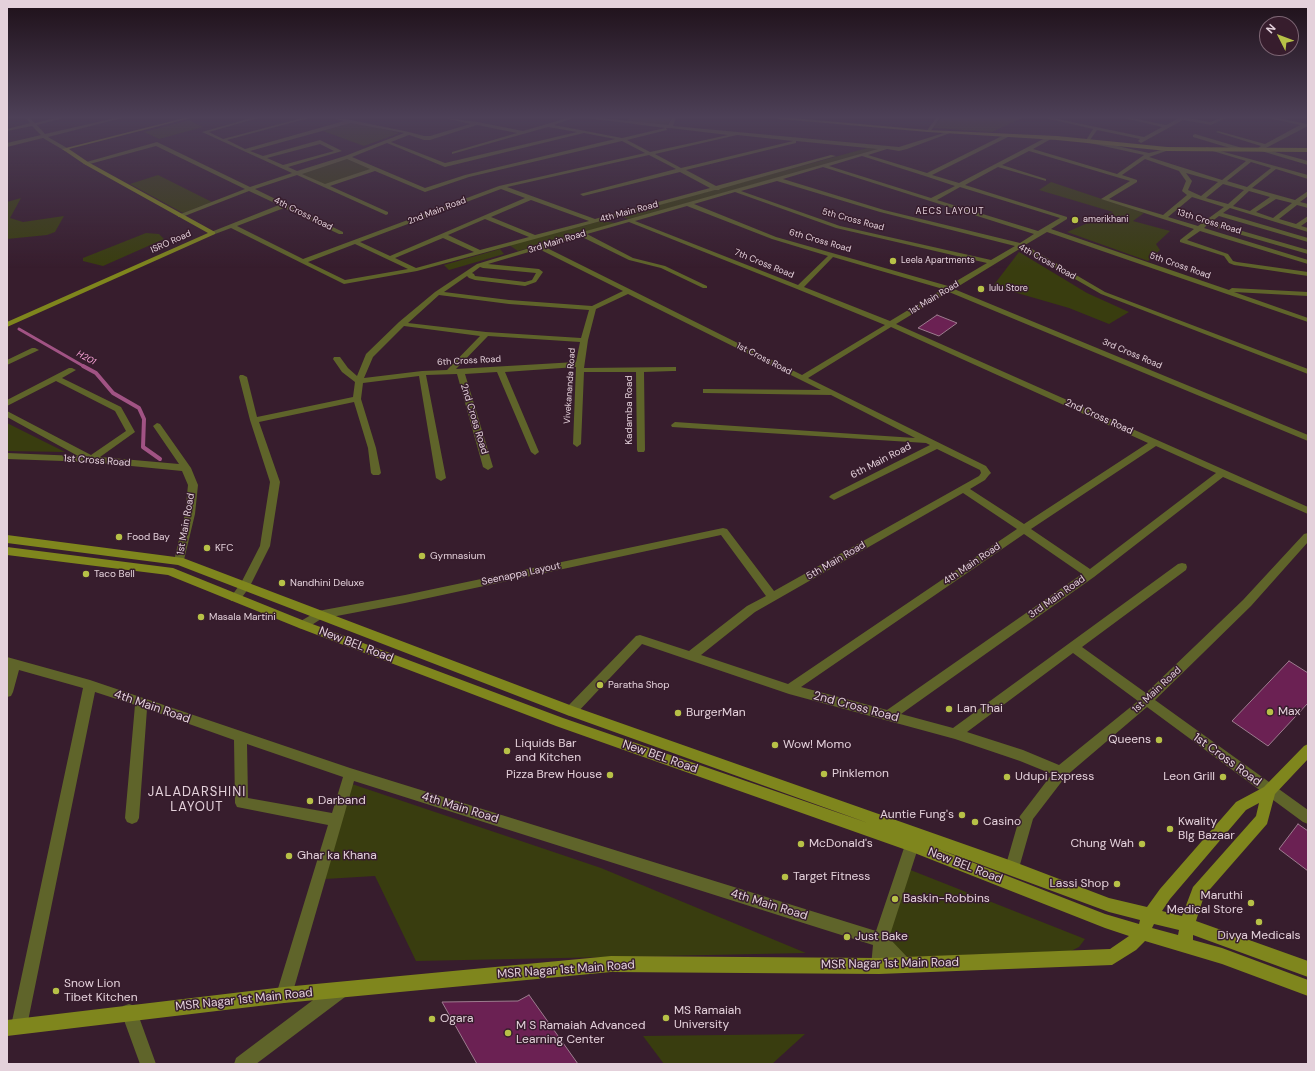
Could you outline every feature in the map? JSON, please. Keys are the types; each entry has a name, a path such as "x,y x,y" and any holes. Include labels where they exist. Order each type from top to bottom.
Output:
{"street":[{"path":"95,168 213,233"},
{"name":"4th Cross Road","path":"206,168 341,233"},
{"path":"285,168 386,213"},
{"path":"180,216 249,189 314,168"},
{"path":"324,186 375,169 425,190 467,176 502,168"},
{"name":"2nd Main Road","path":"304,261 501,187 587,168"},
{"path":"677,168 726,193"},
{"path":"583,194 689,168"},
{"name":"4th Main Road","path":"304,261 344,282 415,270 789,168"},
{"name":"3rd Main Road","path":"376,473 372,448 357,399 358,381 369,356 437,293 469,274 479,265 581,234 817,168"},
{"path":"830,168 1040,234"},
{"path":"904,168 959,185"},
{"path":"927,175 941,168"},
{"path":"932,200 991,168"},
{"path":"1006,168 1044,180"},
{"path":"1091,168 1118,176 1130,168"},
{"path":"1176,168 1308,206"},
{"path":"1202,198 1240,168"},
{"path":"1274,168 1219,214 1182,241 1226,255 1231,262 1236,264 1308,274"},
{"path":"1278,168 1308,177"},
{"path":"1181,170 1188,181 1185,191 1191,195 1308,230"},
{"name":"13th Cross Road","path":"1118,176 1135,181 1104,199 1308,262"},
{"name":"4th Cross Road","path":"776,180 882,211 1020,245 1104,293 1308,372"},
{"name":"1st Main Road","path":"802,378 1065,218 959,185"},
{"path":"501,187 594,221"},
{"name":"5th Cross Road","path":"736,191 838,227 992,262"},
{"path":"1274,220 1308,193"},
{"path":"1164,217 1191,195"},
{"path":"1251,213 1276,196"},
{"path":"390,258 530,198"},
{"name":"6th Cross Road","path":"688,204 774,238 949,289"},
{"name":"ISRO Road","path":"7,325 213,233 285,205"},
{"path":"1219,214 1308,240"},
{"path":"484,217 534,237"},
{"path":"1296,227 1308,218"},
{"name":"7th Cross Road","path":"631,220 890,324"},
{"path":"1207,223 1308,252"},
{"path":"232,226 304,261"},
{"name":"5th Cross Road","path":"1047,230 1308,320"},
{"path":"581,234 631,259 663,267 705,287"},
{"path":"442,236 479,252"},
{"path":"355,242 415,270"},
{"path":"502,246 512,255"},
{"name":"1st Cross Road","path":"540,247 983,468 986,473"},
{"path":"799,288 832,255"},
{"path":"479,265 486,267 536,270 540,272 534,282 530,283 475,278 471,277 469,274 486,267"},
{"name":"3rd Cross Road","path":"949,289 1308,438"},
{"path":"1218,289 1308,294"},
{"path":"437,293 509,302 592,308 628,291"},
{"name":"Vivekananda Road","path":"577,444 580,367 584,340 592,308"},
{"path":"402,324 486,334 584,340"},
{"name":"2nd Cross Road","path":"890,324 1308,511"},
{"path":"448,372 486,334"},
{"path":"7,363 34,350"},
{"path":"337,359 345,370 358,381"},
{"name":"6th Cross Road","path":"358,381 422,374 500,370 580,367 673,369"},
{"name":"Kadamba Road","path":"640,369 641,450"},
{"path":"7,403 72,370"},
{"path":"500,370 535,452"},
{"name":"2nd Cross Road","path":"460,372 488,467"},
{"path":"422,374 441,478"},
{"path":"235,598 244,585 265,546 275,482 254,420 243,377"},
{"path":"7,414 91,459 131,432 118,409 55,378"},
{"path":"706,391 833,393"},
{"path":"254,420 357,399"},
{"path":"675,425 933,443"},
{"name":"1st Main Road","path":"157,426 186,468 193,485 190,514 179,561"},
{"name":"4th Main Road","path":"789,689 1024,528 1156,442"},
{"name":"6th Main Road","path":"834,497 933,443"},
{"name":"1st Cross Road","path":"7,456 91,459 186,468"},
{"name":"5th Main Road","path":"691,656 751,609 964,489 982,478 986,473"},
{"name":"3rd Main Road","path":"889,716 1090,574 1222,473"},
{"path":"964,489 1024,528 1090,574"},
{"name":"Seenappa Layout","path":"318,615 412,597 723,531 773,597"},
{"name":"1st Main Road","path":"1062,772 1146,701 1247,603 1308,536"},
{"name":"New BEL Road","path":"7,539 179,561 571,711 1012,868 1109,905 1187,925 1308,970"},
{"name":"New BEL Road","path":"7,551 169,571 303,625 560,722 912,845 1105,921 1222,956 1308,988"},
{"path":"955,734 1182,567"},
{"path":"303,625 318,615"},
{"name":"2nd Cross Road","path":"571,711 640,639 789,689 955,734 1023,756 1062,772"},
{"name":"1st Cross Road","path":"1073,647 1308,818"},
{"path":"7,692 11,663"},
{"name":"4th Main Road","path":"11,663 90,685 350,774 881,940 905,965"},
{"path":"13,1027 90,685"},
{"path":"132,818 141,703"},
{"path":"240,736 242,803 336,820"},
{"path":"1185,944 1187,925 1198,892 1262,819 1270,791 1308,750"},
{"path":"1012,868 1027,816 1062,772"},
{"path":"284,995 350,774"},
{"name":"MSR Nagar 1st Main Road","path":"13,1027 284,995 611,964 879,966 1112,957 1132,945 1143,932 1150,916 1178,878 1241,806 1270,791"},
{"path":"879,966 881,940 912,845"},
{"path":"242,1064 341,990"},
{"path":"130,1012 148,1064"}],"green space":[{"path":"316,168 372,169 325,185 300,173"},
{"path":"794,168 814,168 629,219 618,216"},
{"path":"158,175 212,202 183,213 130,184"},
{"path":"1051,182 1144,213 1133,221 1170,231 1156,244 1160,250 1148,261 1067,232 1113,212 1039,190"},
{"path":"21,198 10,218 23,222 64,216 55,232 47,235 7,239 7,202"},
{"path":"601,221 616,223 518,251 509,245"},
{"path":"146,233 159,234 164,239 103,266 83,261 83,258"},
{"path":"500,249 504,254 449,270 444,265"},
{"path":"1019,252 1087,293 1129,312 1109,324 1069,308 993,286"},
{"path":"7,423 65,452 7,451"},
{"path":"352,784 601,868 806,953 416,961 375,876 325,879"},
{"path":"908,869 1085,939 1079,947 1071,951 909,957 896,951 889,939 892,922"},
{"path":"805,1034 772,1064 664,1064 643,1036"}],"building":[{"path":"937,315 957,323 939,336 918,328"},
{"name":"Max","path":"1289,661 1308,673 1308,703 1268,746 1232,721"},
{"path":"1298,824 1308,831 1308,871 1279,849"},
{"name":"M S Ramaiah Advanced Learning Center","path":"529,995 578,1064 477,1064 442,1002 518,1001"}],"waterway":[{"name":"H201","path":"19,329 85,367"},
{"name":"H201","path":"83,366 96,373 113,393 139,408 144,419 143,447 160,459"}],"place":[{"name":"amerikhani","path":"1075,220"},
{"name":"Leela Apartments","path":"893,261"},
{"name":"lulu Store","path":"981,289"},
{"name":"Food Bay","path":"119,537"},
{"name":"KFC","path":"207,548"},
{"name":"Gymnasium","path":"422,556"},
{"name":"Taco Bell","path":"86,574"},
{"name":"Nandhini Deluxe","path":"282,583"},
{"name":"Masala Martini","path":"201,617"},
{"name":"Paratha Shop","path":"600,685"},
{"name":"Lan Thai","path":"949,709"},
{"name":"Max","path":"1270,712"},
{"name":"BurgerMan","path":"678,713"},
{"name":"Queens","path":"1159,740"},
{"name":"Wow! Momo","path":"775,745"},
{"name":"Liquids Bar and Kitchen","path":"507,751"},
{"name":"Pinklemon","path":"824,774"},
{"name":"Pizza Brew House","path":"610,775"},
{"name":"Udupi Express","path":"1007,777"},
{"name":"Leon Grill","path":"1223,777"},
{"name":"Darband","path":"310,801"},
{"name":"Auntie Fung's","path":"962,815"},
{"name":"Casino","path":"975,822"},
{"name":"Kwality BIg Bazaar","path":"1170,829"},
{"name":"McDonald's","path":"801,844"},
{"name":"Chung Wah","path":"1142,844"},
{"name":"Ghar ka Khana","path":"289,856"},
{"name":"Target Fitness","path":"785,877"},
{"name":"Lassi Shop","path":"1117,884"},
{"name":"Baskin-Robbins","path":"895,899"},
{"name":"Maruthi Medical Store","path":"1251,903"},
{"name":"Divya Medicals","path":"1259,922"},
{"name":"Just Bake","path":"847,937"},
{"name":"Snow Lion Tibet Kitchen","path":"56,991"},
{"name":"MS Ramaiah University","path":"666,1018"},
{"name":"Ogara","path":"432,1019"},
{"name":"M S Ramaiah Advanced Learning Center","path":"508,1033"}],"district":[{"name":"AECS LAYOUT","path":"950,212"},
{"name":"JALADARSHINI LAYOUT","path":"197,800"}]}
